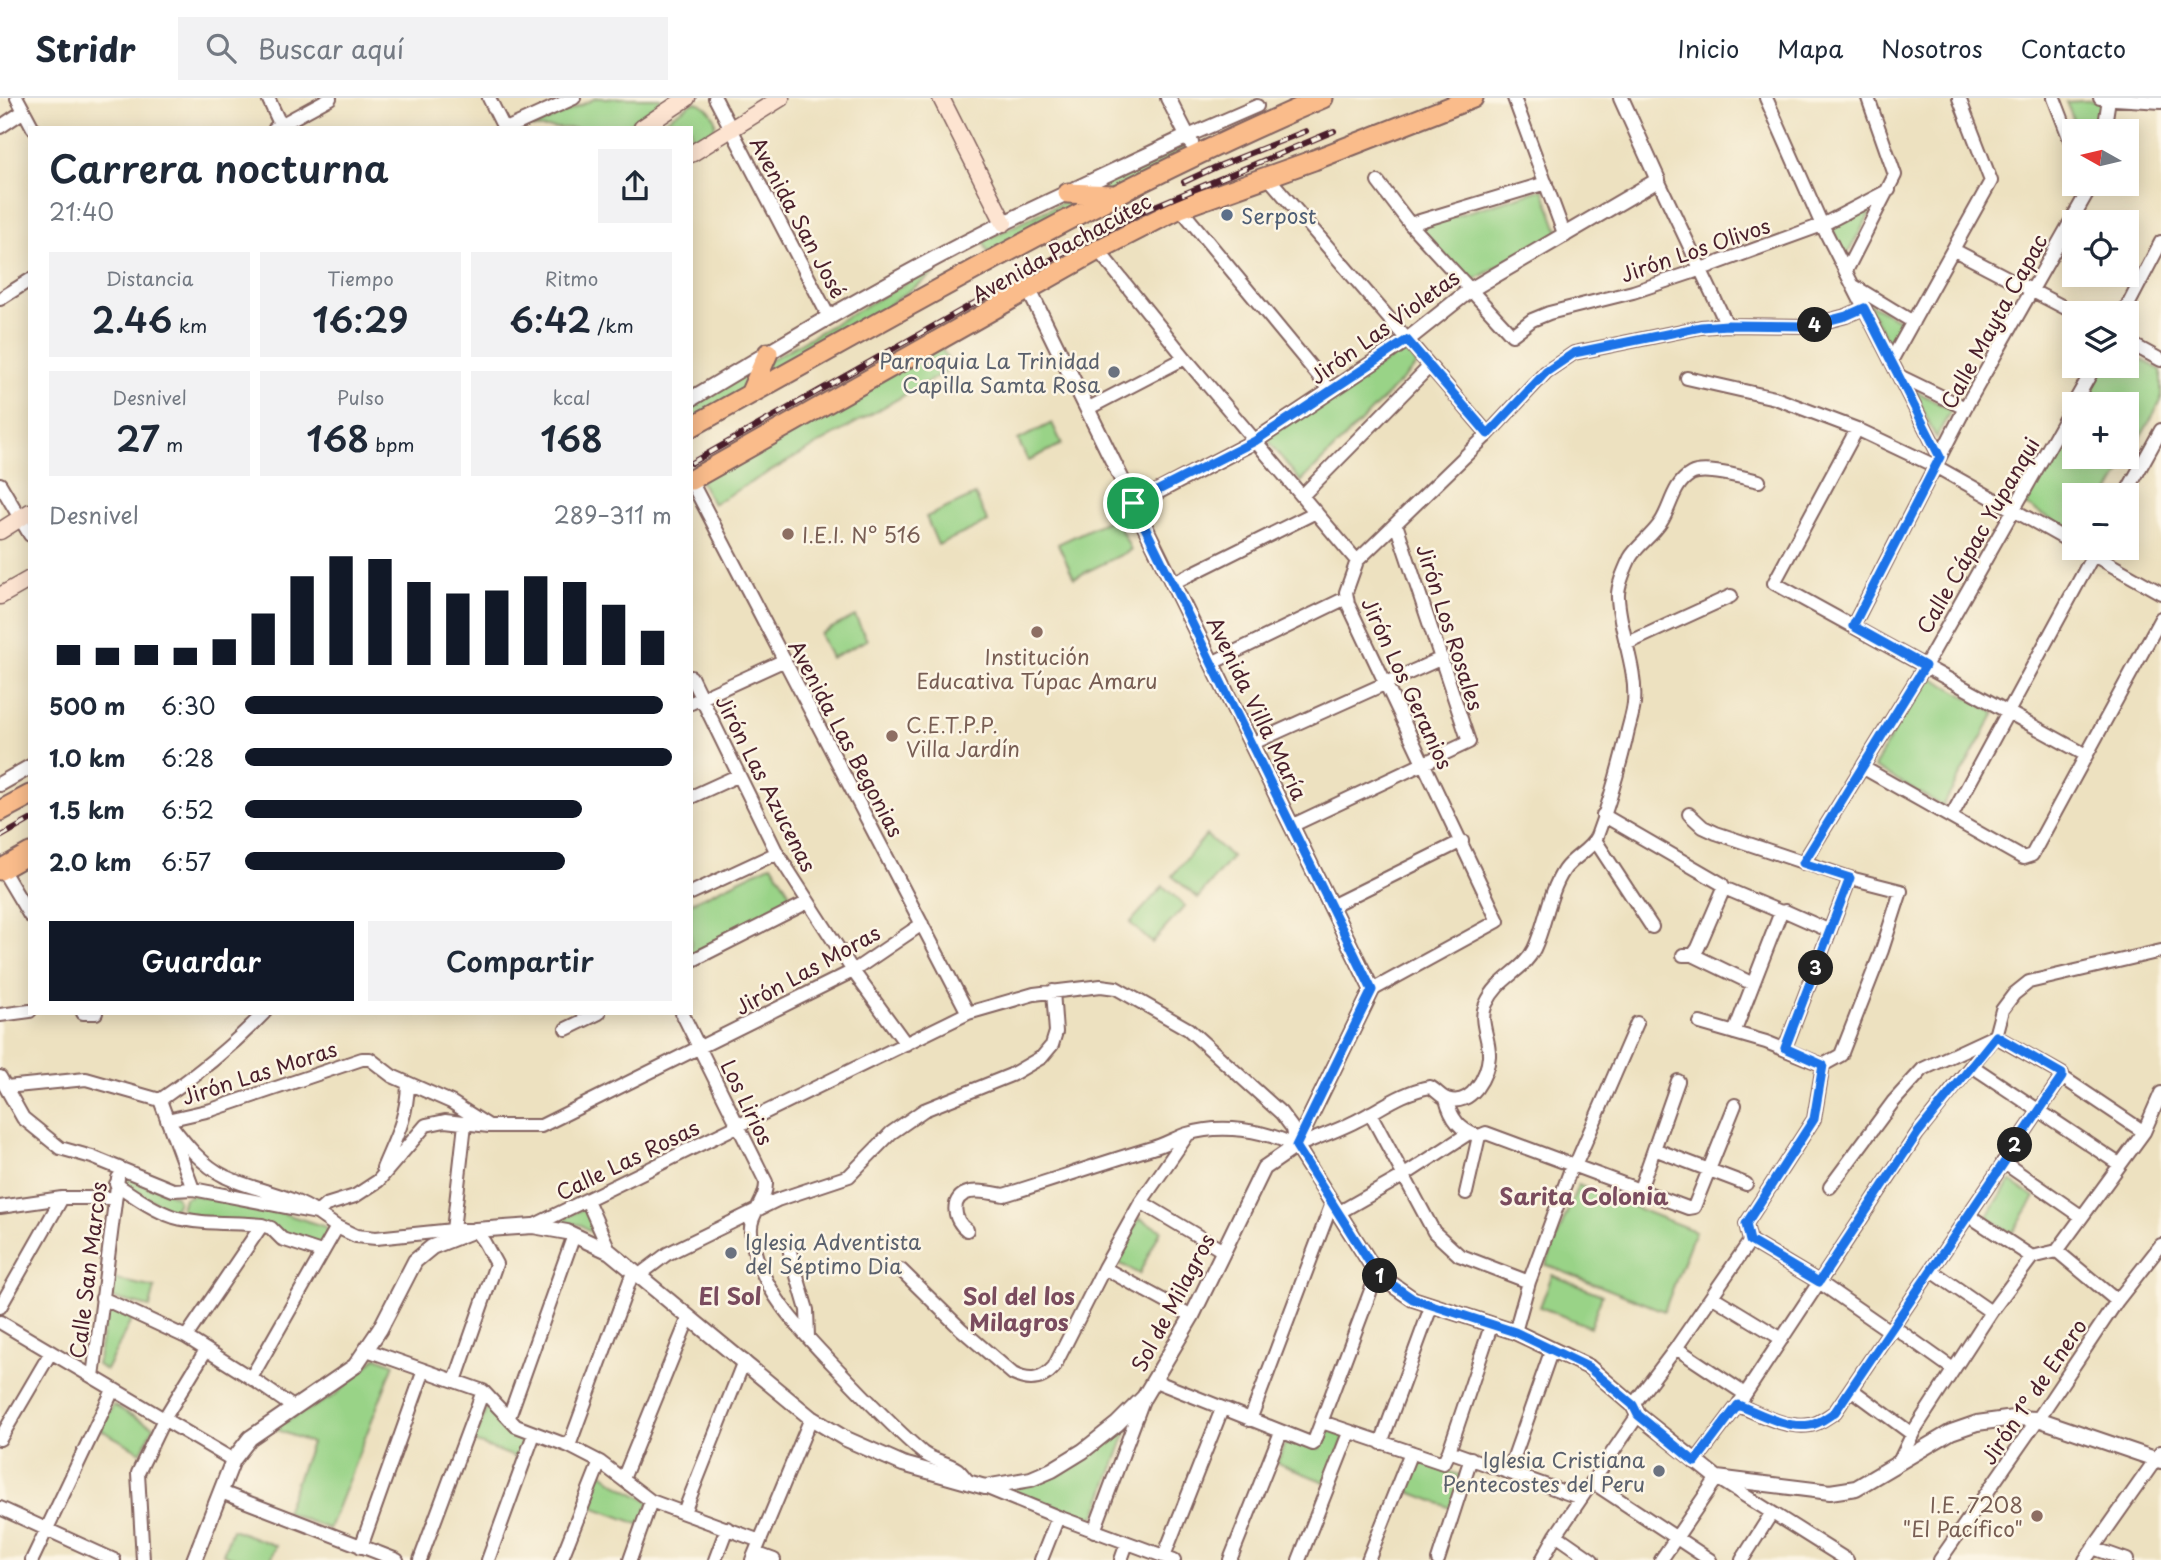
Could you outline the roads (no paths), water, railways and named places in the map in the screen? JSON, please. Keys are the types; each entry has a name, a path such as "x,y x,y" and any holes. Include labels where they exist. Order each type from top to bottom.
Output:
{"main road":[{"path":"645,126 687,98"},
{"path":"693,153 781,98"},
{"path":"941,98 1004,223"},
{"name":"Avenida Pachacútec","path":"693,426 1113,195 1192,145 1323,98"},
{"name":"Avenida Pachacútec","path":"693,479 1098,250 1180,208 1314,160 1473,98"},
{"path":"1068,193 1113,195"},
{"path":"750,394 768,353"},
{"path":"0,531 25,516"},
{"path":"0,596 28,580"},
{"path":"0,811 28,795"},
{"path":"1,869 28,854"}],"street":[{"path":"17,98 32,126"},
{"path":"268,98 279,126"},
{"path":"281,126 330,98"},
{"path":"489,98 505,126"},
{"path":"511,126 574,98"},
{"name":"Avenida San José","path":"715,98 829,317"},
{"path":"1168,98 1192,145"},
{"path":"1514,98 1565,236"},
{"path":"1621,98 1727,325"},
{"path":"1766,98 1822,225 1891,361 1937,462"},
{"path":"1846,271 1889,190 1895,170 1868,98"},
{"path":"1891,361 1991,181 1959,98"},
{"path":"2054,98 2062,119"},
{"path":"2100,98 2161,102"},
{"path":"2106,119 2109,99"},
{"name":"Avenida Pachacútec","path":"693,398 829,317 1004,223 1068,193 1192,145 1256,106"},
{"path":"0,127 24,111"},
{"path":"1267,176 1488,434"},
{"name":"Jirón Las Violetas","path":"1133,503 1255,441 1407,340 1470,290 1658,180"},
{"path":"1378,181 1410,225 1470,290"},
{"path":"1410,225 1546,183"},
{"name":"Jirón Los Olivos","path":"1470,290 1512,335 1532,320 1549,313 1633,292 1822,225 1889,190"},
{"name":"Calle Mayta Capac","path":"1853,626 1965,408 2084,196"},
{"path":"1180,208 1331,391"},
{"path":"2130,301 2161,242"},
{"path":"1098,250 1185,358 1357,561 1488,434 1546,372 1574,353 1661,334 1727,325 1808,326 1846,316 1864,308"},
{"path":"1954,250 2062,306"},
{"path":"0,299 28,281"},
{"path":"1853,285 1913,322"},
{"name":"Avenida Villa María","path":"1029,290 1372,990"},
{"path":"2139,348 2161,360"},
{"path":"1087,409 1185,358"},
{"path":"1302,496 1430,366"},
{"path":"1898,376 1965,408"},
{"path":"1687,378 1775,398 1937,462 2013,512 2062,538"},
{"name":"Calle Cápac Yupanqui","path":"1803,863 1925,666 2088,378"},
{"path":"1857,429 1774,583 2086,755"},
{"path":"2132,483 2161,430"},
{"path":"967,1230 958,1224 955,1206 960,1197 968,1192 984,1191 1003,1195 1155,1147 1189,1133 1228,1129 1256,1132 1275,1136 1296,1146 1356,1121 1398,1096 1416,1089 1430,1087 1446,1099 1460,1100 1471,1095 1487,1067 1489,1054 1482,1019 1484,1008 1491,993 1504,978 1525,963 1534,949 1558,880 1567,866 1595,840 1617,780 1634,705 1634,685 1617,596 1631,555 1649,539 1663,520 1670,500 1690,474 1698,471 1759,481"},
{"path":"0,484 25,516"},
{"name":"Avenida Las Begonias","path":"693,484 968,1013"},
{"path":"1173,583 1316,512"},
{"name":"Jirón Los Rosales","path":"1396,524 1469,742 1425,763"},
{"path":"1951,817 2086,560"},
{"path":"2107,560 2161,593"},
{"name":"Jirón Los Geranios","path":"1357,561 1346,598 1499,921 1372,990"},
{"path":"1626,644 1731,597"},
{"path":"1212,663 1346,598"},
{"path":"1862,767 2023,858 2032,855 2161,618"},
{"path":"1251,744 1442,658"},
{"path":"697,701 785,660"},
{"name":"Jirón Las Azucenas","path":"697,701 777,853 853,971 906,1044"},
{"path":"1291,826 1425,763"},
{"path":"0,783 28,768"},
{"path":"693,796 737,776"},
{"path":"1689,814 1703,827 1803,863 1901,891 1882,950 1841,1055 1823,1065"},
{"path":"1604,815 1722,884 1724,888 1830,931"},
{"path":"1595,840 1653,927"},
{"path":"1331,906 1462,841"},
{"path":"693,892 777,853"},
{"path":"1,869 28,913"},
{"path":"1785,1048 1850,878"},
{"path":"1724,888 1699,948 1688,955 1753,984"},
{"path":"693,960 808,902"},
{"path":"1734,1033 1781,912"},
{"name":"Jirón Las Moras","path":"167,1120 211,1110 362,1059 370,1059 393,1076 451,1102 489,1126 541,1126 853,971 922,924"},
{"path":"1695,1462 1742,1400 1917,1134 1996,1036 2002,1010 2014,993 2029,982 2161,951"},
{"path":"906,1044 968,1013 1034,994 1101,986 1116,988 1188,1029 1281,1113 1293,1129 1296,1146 1377,1274 1413,1299 1515,1332 1588,1367 1695,1462 1771,1514 1823,1554 1847,1560"},
{"path":"1296,1146 1372,990"},
{"path":"569,1446 635,1274 667,1254 777,1200 849,1176 891,1133 924,1110 1011,1075 1042,1057 1052,1045 1056,1032 1053,991"},
{"path":"0,1015 28,1011"},
{"path":"160,1100 207,1066 262,1015"},
{"path":"566,1029 595,1015"},
{"name":"Los Lirios","path":"683,1015 766,1182 764,1194 750,1225 756,1257 769,1286 808,1337 876,1408 924,1453 939,1463 956,1469 968,1481"},
{"path":"1515,1332 1572,1166 1578,1159 1637,1023"},
{"path":"1700,1023 1785,1048 1823,1065"},
{"path":"1830,1187 1894,1102 1923,1069 1996,1036"},
{"path":"1996,1036 2062,1074 2062,1077 2144,1132"},
{"name":"Calle Las Rosas","path":"533,1226 906,1044"},
{"path":"1944,1059 1961,1067 1961,1080"},
{"path":"1823,1065 1815,1115 1746,1224 1750,1241 1819,1282 1953,1369"},
{"path":"1972,1066 2119,1164"},
{"path":"1676,1348 1742,1400 1777,1421 1809,1425 1835,1412 2062,1077"},
{"path":"160,1100 86,1079 3,1082 23,1118 60,1148 120,1167 173,1190 193,1189 317,1213"},
{"path":"1640,1189 1678,1081"},
{"path":"378,1181 404,1120 408,1105 408,1084"},
{"path":"1899,1462 1912,1434 1991,1312 2032,1257 2057,1251 2144,1132 2161,1093"},
{"path":"1446,1099 1451,1116 1474,1135"},
{"path":"160,1100 193,1189"},
{"path":"1251,1420 1335,1208 1403,1176 1474,1135 1486,1133 1688,1208 1694,1207 1735,1105"},
{"path":"1370,1113 1434,1232 1459,1255 1530,1282"},
{"path":"167,1120 192,1154 225,1176 301,1202 337,1227 356,1236 376,1238 453,1230 533,1226 574,1235 610,1252 811,1418 844,1438 903,1464 985,1487 1169,1558 1222,1409"},
{"path":"317,1213 326,1205 355,1196 378,1181 426,1125 445,1121 489,1126"},
{"path":"453,1230 466,1124"},
{"path":"901,1270 961,1329 1013,1374 1032,1379 1048,1375 1141,1202 1189,1133"},
{"path":"1466,1194 1474,1135"},
{"name":"Sol de Milagros","path":"985,1487 1031,1479 1052,1470 1083,1451 1117,1424 1144,1397 1192,1316 1264,1168 1296,1146"},
{"path":"1654,1149 1746,1184"},
{"path":"2003,1163 2081,1216"},
{"name":"Calle San Marcos","path":"93,1377 120,1167"},
{"path":"116,1184 174,1217 197,1222 262,1225 271,1228 282,1239 321,1252"},
{"path":"0,1307 62,1198"},
{"path":"0,1207 62,1198 114,1198"},
{"path":"587,1200 610,1252"},
{"path":"1141,1202 1223,1251"},
{"path":"1968,1216 2032,1257"},
{"path":"186,1337 262,1225"},
{"path":"251,1378 337,1227"},
{"path":"194,1560 233,1460 250,1438 355,1366 367,1350 415,1261 432,1247 475,1230"},
{"path":"455,1381 496,1264 475,1230"},
{"path":"509,1417 574,1235"},
{"path":"1542,1560 1635,1410 1750,1241"},
{"name":"Jirón 1° de Enero","path":"1940,1560 2117,1301 2161,1245"},
{"path":"2057,1251 2117,1301"},
{"path":"790,1252 807,1310 808,1337"},
{"path":"1104,1268 1192,1316"},
{"path":"1931,1271 1991,1312"},
{"path":"1155,1381 1313,1444 1377,1274"},
{"path":"1713,1297 1782,1339"},
{"path":"102,1298 186,1337 293,1407"},
{"path":"1381,1443 1432,1307"},
{"path":"623,1479 689,1317"},
{"path":"0,1322 233,1460"},
{"path":"1446,1457 1491,1326"},
{"path":"1508,1471 1552,1349"},
{"path":"144,1560 138,1473 164,1419 206,1350"},
{"path":"367,1350 484,1391 516,1426 569,1446 600,1462 651,1501 727,1528 756,1551 774,1560"},
{"path":"0,1439 51,1352"},
{"path":"684,1512 744,1361"},
{"path":"361,1547 424,1370"},
{"path":"1851,1389 1912,1434"},
{"path":"32,1560 113,1390"},
{"path":"420,1560 484,1391"},
{"path":"1094,1531 1144,1397"},
{"path":"756,1551 811,1418"},
{"path":"1717,1478 1830,1492 1856,1488 1951,1432 1977,1423 2014,1418 2038,1419 2160,1457 2085,1560"},
{"path":"1322,1422 1411,1452 1471,1458 1581,1498"},
{"path":"1230,1560 1281,1432"},
{"path":"1299,1560 1349,1433"},
{"path":"488,1560 534,1434"},
{"path":"1368,1560 1411,1452"},
{"path":"1438,1560 1471,1458"},
{"path":"561,1560 600,1462"},
{"path":"1661,1560 1717,1478"},
{"path":"1592,1482 1710,1560"},
{"path":"221,1492 397,1560"},
{"path":"630,1560 651,1501"},
{"path":"0,1508 114,1560"},
{"path":"1742,1560 1771,1514"},
{"path":"1041,1560 1058,1517"},
{"path":"715,1560 727,1528"},
{"path":"1556,1535 1592,1560"},
{"path":"1121,1560 1127,1543"},
{"path":"2093,1548 2127,1560"}],"railway":[{"path":"1184,182 1306,131"},
{"path":"693,462 1070,249 1143,211 1334,131"},
{"path":"0,837 28,821"}],"place":[{"name":"Serpost","path":"1227,215"},
{"name":"Parroquia La Trinidad Capilla Samta Rosa","path":"1114,372"},
{"name":"I.E.I. N° 516","path":"788,534"},
{"name":"Institución Educativa Túpac Amaru","path":"1037,632"},
{"name":"C.E.T.P.P. Villa Jardín","path":"892,736"},
{"name":"Iglesia Adventista del Séptimo Dia","path":"731,1253"},
{"name":"Iglesia Cristiana Pentecostes del Peru","path":"1659,1471"},
{"name":"I.E. 7208 \"El Pacífico\"","path":"2037,1516"}],"district":[{"name":"Sarita Colonia","path":"1584,1195"},
{"name":"El Sol","path":"730,1295"},
{"name":"Sol del los Milagros","path":"1019,1308"}]}
